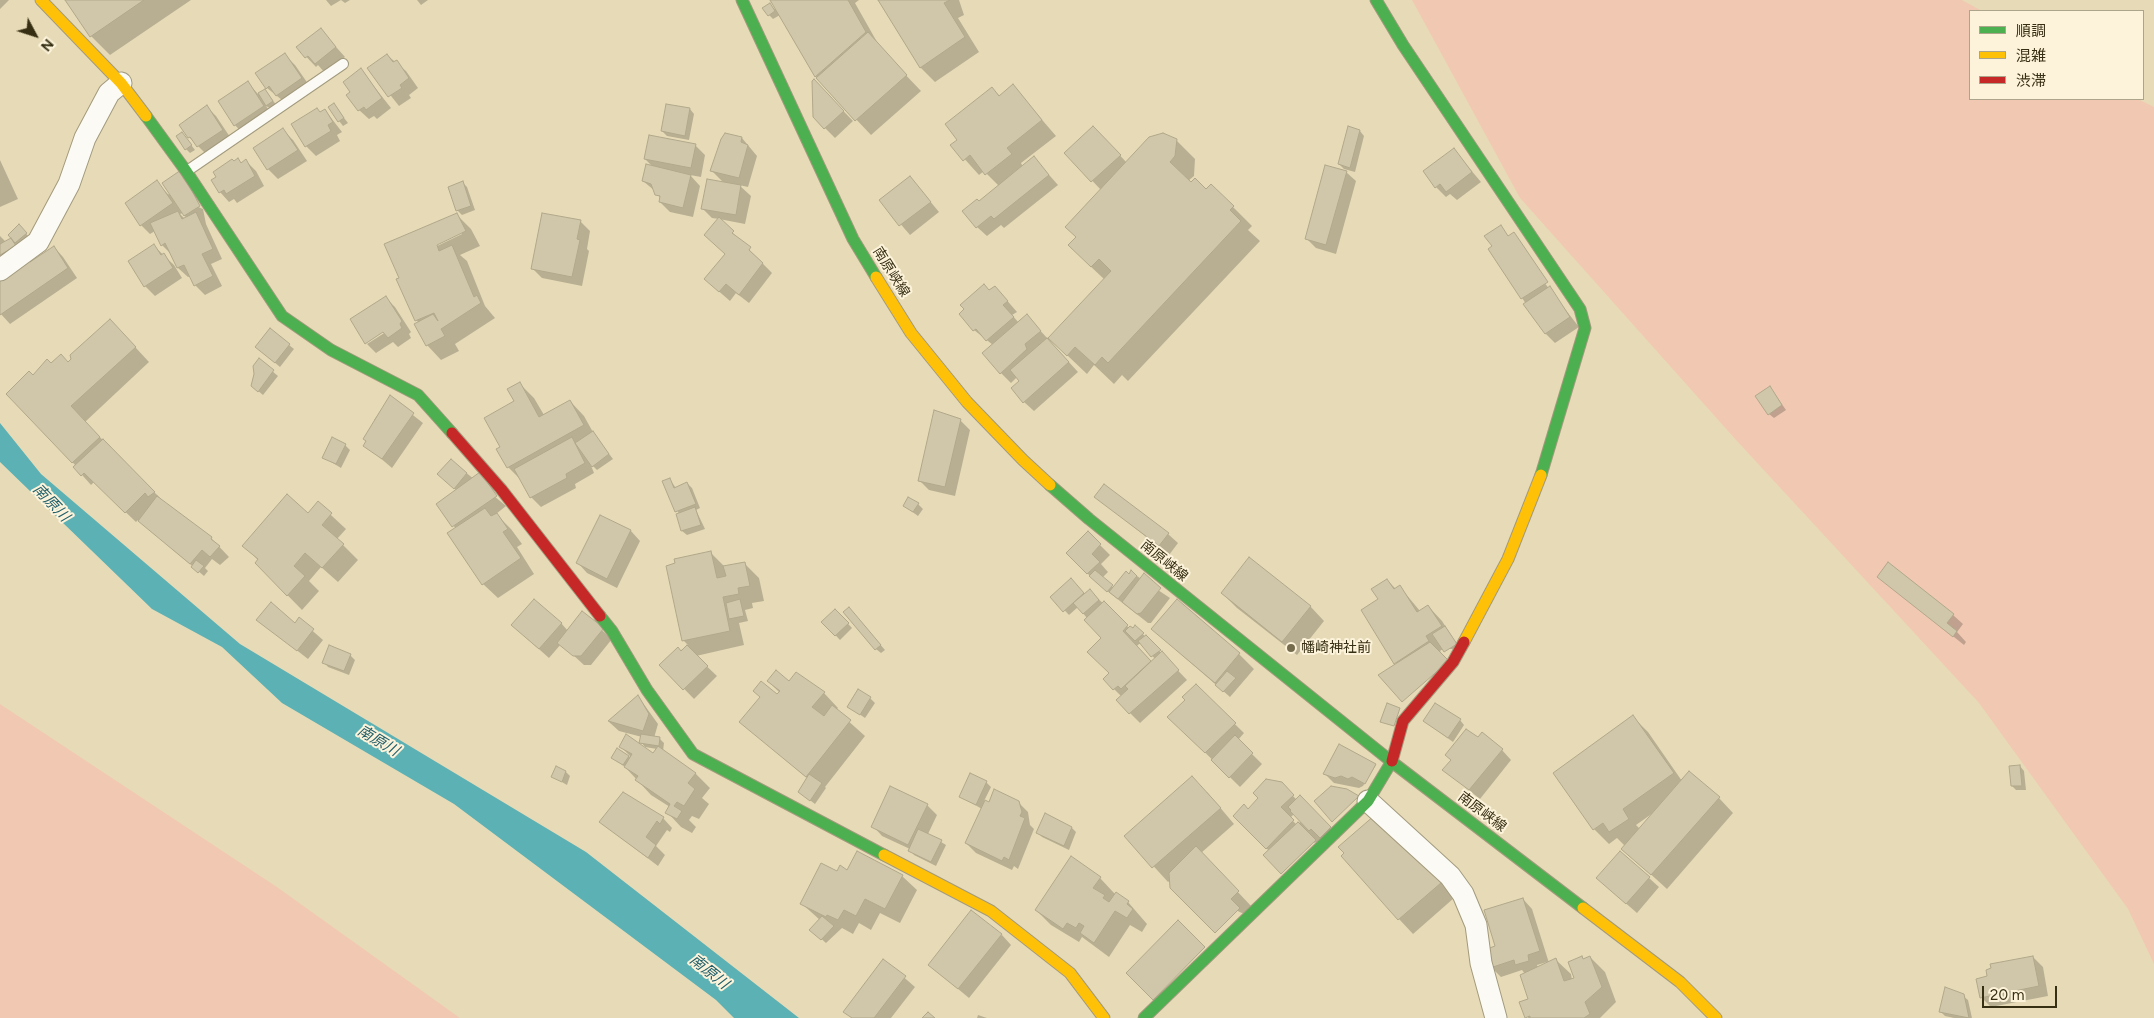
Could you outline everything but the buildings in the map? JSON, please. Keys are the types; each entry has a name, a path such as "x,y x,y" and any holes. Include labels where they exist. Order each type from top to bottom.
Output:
{"street":[{"path":"41,0 120,83 186,171 282,316 331,350 418,395 501,489 612,631 647,690 693,754 990,911 1070,973 1104,1018"},
{"name":"南原峡線","path":"742,0 853,239 911,333 967,402 1023,460 1088,519 1392,762 1680,982 1716,1018"},
{"path":"1144,1018 1368,801 1392,762 1403,720 1453,662 1508,559 1543,469 1585,328 1580,309 1403,44 1376,0"},
{"path":"0,270 38,242 68,184 85,138 109,93 120,83"},
{"path":"1368,801 1450,876 1462,894 1476,925 1481,963 1496,1018"}],"lane":[{"path":"186,171 343,64"}],"shaded area":[{"path":"1412,0 1962,0 1980,10 1969,10 1969,100 2140,100 2154,107 2154,964 2128,909 1979,703 1736,440 1520,198"},
{"path":"0,704 277,887 460,1018 0,1018"}],"water":[{"name":"南原川","path":"0,423 41,474 240,644 586,852 799,1018 734,1018 716,1000 454,804 282,703 222,647 152,609 0,462"}],"traffic: fast":[{"path":"742,0 853,239 876,277"},
{"path":"1376,0 1403,45 1580,309 1585,328 1541,475"},
{"path":"146,116 186,171 282,316 331,350 418,395 452,433"},
{"path":"1050,485 1089,519 1392,762 1583,908"},
{"path":"600,616 612,631 647,690 693,754 884,855"},
{"path":"1144,1018 1368,801 1392,761"}],"traffic: slow":[{"path":"41,0 121,83 146,116"},
{"path":"876,277 911,333 967,402 1050,485"},
{"path":"1464,642 1508,559 1541,475"},
{"path":"884,855 991,911 1070,973 1104,1018"},
{"path":"1583,908 1680,982 1716,1018"}],"traffic: jam":[{"path":"452,433 501,489 600,616"},
{"path":"1392,761 1403,721 1453,662 1464,642"}],"place":[{"name":"幡崎神社前","path":"1291,648"}]}
